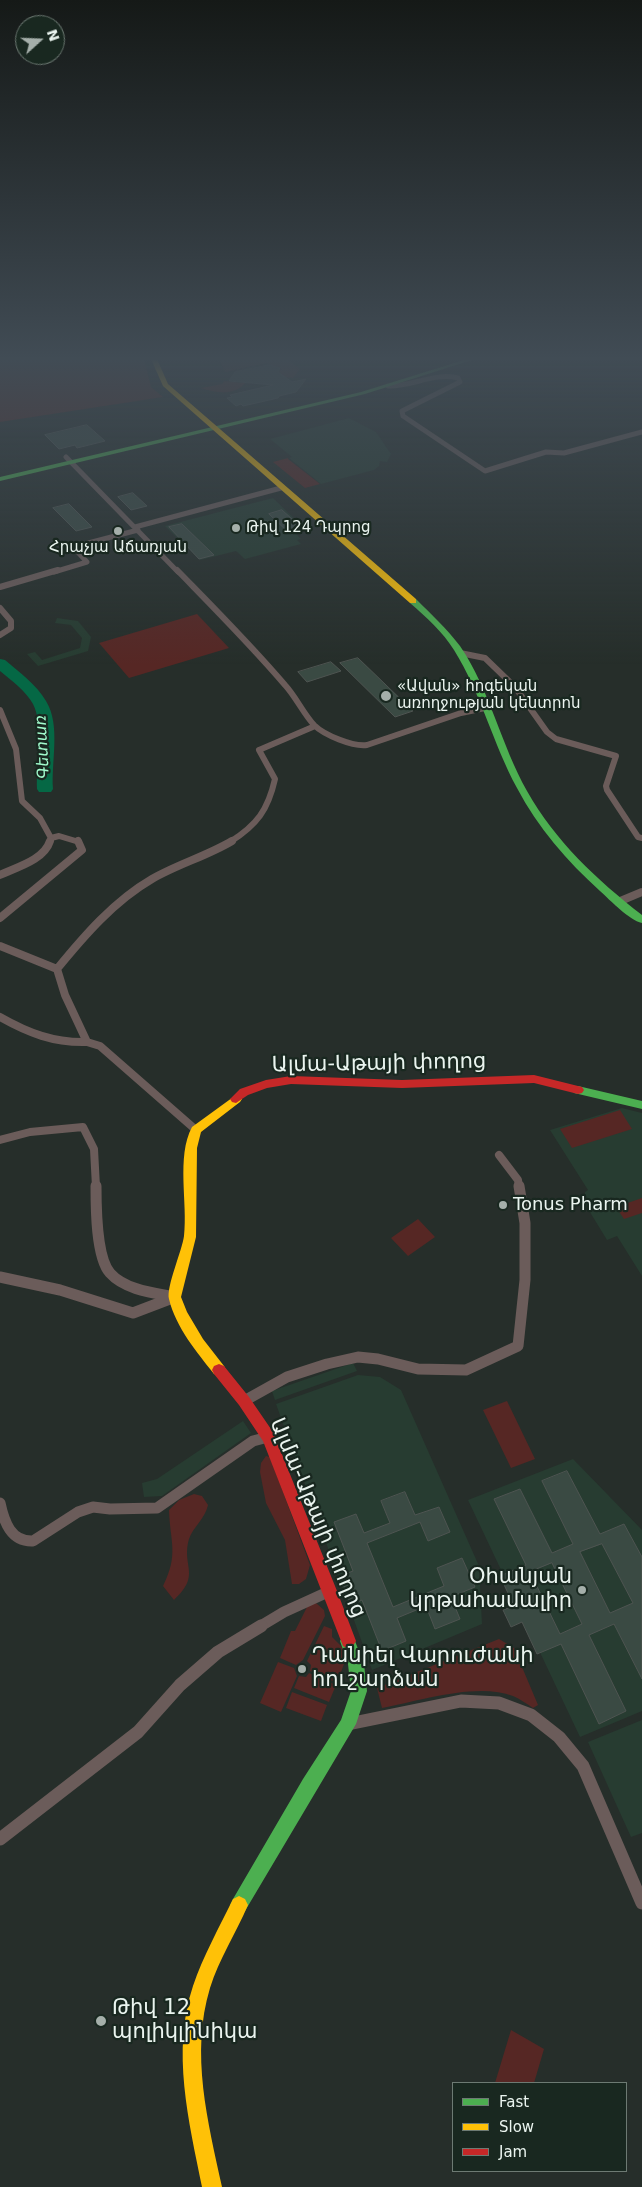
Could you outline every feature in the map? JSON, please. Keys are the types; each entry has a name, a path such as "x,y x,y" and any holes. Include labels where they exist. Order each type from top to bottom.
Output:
{"main road":[{"path":"0,472 57,461"},
{"path":"0,479 61,461"},
{"path":"250,461 436,622 460,653 510,768 534,812 557,844 586,876 642,920"},
{"name":"Ալմա-Աթայի փողոց","path":"196,1130 244,1092 266,1084 291,1080 402,1084 534,1079 642,1105"},
{"path":"175,1297 190,1237 191,1148 196,1130"},
{"name":"Ալմա-Աթայի փողոց","path":"175,1297 181,1314 198,1343 244,1401 268,1437 330,1591 356,1664 359,1691 348,1724 309,1785 239,1905 201,1988 192,2034 192,2089 212,2187"}],"street":[{"path":"70,461 255,650 291,691 315,726 341,740 358,746 461,713 485,708"},
{"path":"470,461 485,471 517,461"},
{"path":"0,587 88,562 73,547 281,488"},
{"path":"0,608 11,621 11,628 0,635"},
{"path":"460,653 485,658 515,687 547,732 556,739 616,756 606,786 607,790 638,837 642,838"},
{"path":"0,710 16,749 22,801 40,818 51,838 47,850 41,855 0,875"},
{"path":"57,969 86,936 129,895 152,878 224,846 254,827 269,804 275,779 259,750 315,726"},
{"path":"0,918 68,864 82,850 79,841 59,836 51,838"},
{"path":"618,902 642,892"},
{"path":"0,946 57,969"},
{"path":"57,969 65,995 87,1042"},
{"path":"0,1017 40,1038 67,1043 87,1042 100,1046 196,1130"},
{"path":"0,1140 30,1132 84,1126 96,1156 97,1216 105,1262 110,1273 144,1292 175,1297"},
{"path":"244,1401 287,1377 327,1364 358,1357 378,1359 418,1369 466,1370 518,1346 525,1280 525,1222 518,1180 499,1155"},
{"path":"0,1277 60,1290 133,1313 175,1297"},
{"path":"0,1503 7,1527 12,1534 25,1542 33,1541 78,1512 93,1507 110,1509 157,1508 253,1441 268,1437"},
{"path":"0,1839 138,1732 180,1686 218,1652 284,1612 330,1591"},
{"path":"348,1724 478,1699 516,1706 553,1730 583,1766 642,1903"}],"shaded area":[{"path":"291,461 320,484 305,488 273,462"},
{"path":"293,461 380,461 379,466 374,470 321,484"},
{"name":"Թիվ 124 Դպրոց","path":"273,498 306,530 295,533 301,539 297,540 301,544 245,559 236,551 200,560 165,526"},
{"path":"197,614 229,648 129,678 99,643"},
{"path":"57,618 78,621 91,637 88,651 38,666 27,654 35,652 42,660 80,648 82,638 71,625 55,623"},
{"path":"622,1108 642,1113 642,1276 617,1236 607,1240 585,1204 585,1192 588,1190 550,1130"},
{"path":"620,1110 632,1129 572,1148 560,1129"},
{"path":"642,1198 642,1213 624,1219 616,1207"},
{"path":"418,1219 435,1237 408,1256 391,1238"},
{"path":"353,1363 357,1371 275,1400 272,1391"},
{"path":"358,1375 380,1377 401,1390 479,1566 482,1624 372,1670 276,1404"},
{"path":"507,1401 535,1459 511,1468 483,1410"},
{"path":"243,1421 251,1433 162,1496 144,1497 142,1483 157,1479"},
{"path":"266,1456 270,1457 310,1565 306,1579 299,1584 292,1584 285,1540 266,1503 260,1472 261,1463"},
{"path":"573,1459 642,1530 642,1711 580,1737 468,1500"},
{"path":"194,1494 202,1496 208,1505 189,1539 187,1557 189,1577 187,1583 174,1600 163,1586 171,1565 172,1556 169,1510 179,1500"},
{"path":"316,1603 324,1610 325,1616 303,1660 296,1665 280,1658 291,1631 295,1631 308,1605"},
{"path":"324,1626 332,1629 332,1637 348,1653 337,1683 310,1671 311,1665 307,1661"},
{"path":"499,1639 514,1648 538,1705 533,1708 513,1696 499,1692 483,1691 430,1697 382,1708 377,1688"},
{"path":"278,1662 294,1668 297,1676 281,1712 260,1703"},
{"path":"309,1673 336,1685 329,1702 294,1688 299,1676 306,1677"},
{"path":"292,1692 327,1705 321,1721 286,1708"},
{"path":"642,1720 642,1833 631,1837 588,1742"},
{"path":"511,2030 544,2049 534,2082 495,2082"}],"building":[{"path":"133,493 147,506 131,510 118,497"},
{"path":"69,504 92,527 76,531 53,508"},
{"name":"Թիվ 124 Դպրոց","path":"282,510 303,529 289,533 269,514"},
{"path":"182,524 214,555 199,559 169,527"},
{"name":"«Ավան» հոգեկան առողջության կենտրոն","path":"358,658 413,711 395,717 340,663"},
{"path":"331,662 341,671 307,682 298,672"},
{"name":"Օհանյան կրթահամալիր","path":"567,1471 600,1534 624,1524 642,1557 642,1679 614,1624 589,1635 626,1711 599,1724 561,1644 537,1654 522,1622 511,1627 503,1610 514,1606 500,1576 526,1565 494,1499 520,1489 552,1553 573,1544 542,1481","holes":["602,1544 633,1603 610,1613 580,1552","552,1563 582,1624 560,1634 530,1572"]},
{"path":"405,1492 415,1515 439,1507 450,1532 428,1541 420,1522 367,1543 393,1607 444,1586 437,1568 462,1558 475,1587 451,1597 460,1619 435,1629 426,1606 397,1618 406,1641 382,1651 362,1600 351,1605 340,1576 353,1571 334,1522 356,1514 364,1533 390,1523 381,1501"}],"waterway":[{"name":"Գետառ","path":"0,663 30,691 43,709 45,719 45,789"}],"traffic: fast":[{"path":"0,479 76,461"},
{"path":"413,601 442,629 467,665 513,773 546,828 591,877 642,920"},
{"path":"578,1090 642,1105"},
{"path":"239,1905 309,1785 348,1724 359,1691 356,1664 348,1641"}],"traffic: slow":[{"path":"252,461 413,601"},
{"path":"219,1370 198,1343 181,1314 175,1297 190,1237 191,1148 196,1130 236,1099"},
{"path":"212,2187 197,2113 192,2063 192,2038 201,1988 239,1905"}],"traffic: jam":[{"path":"236,1099 244,1092 266,1084 291,1080 402,1084 534,1079 578,1090"},
{"path":"219,1370 244,1401 268,1437 348,1641"}],"place":[{"name":"Թիվ 124 Դպրոց","path":"236,528"},
{"name":"Հրաչյա Աճառյան","path":"118,531"},
{"name":"«Ավան» հոգեկան առողջության կենտրոն","path":"386,696"},
{"name":"Tonus Pharm","path":"503,1205"},
{"name":"Օհանյան կրթահամալիր","path":"582,1590"},
{"name":"Դանիել Վարուժանի հուշարձան","path":"302,1669"},
{"name":"Թիվ 12 պոլիկլինիկա","path":"101,2021"}]}
